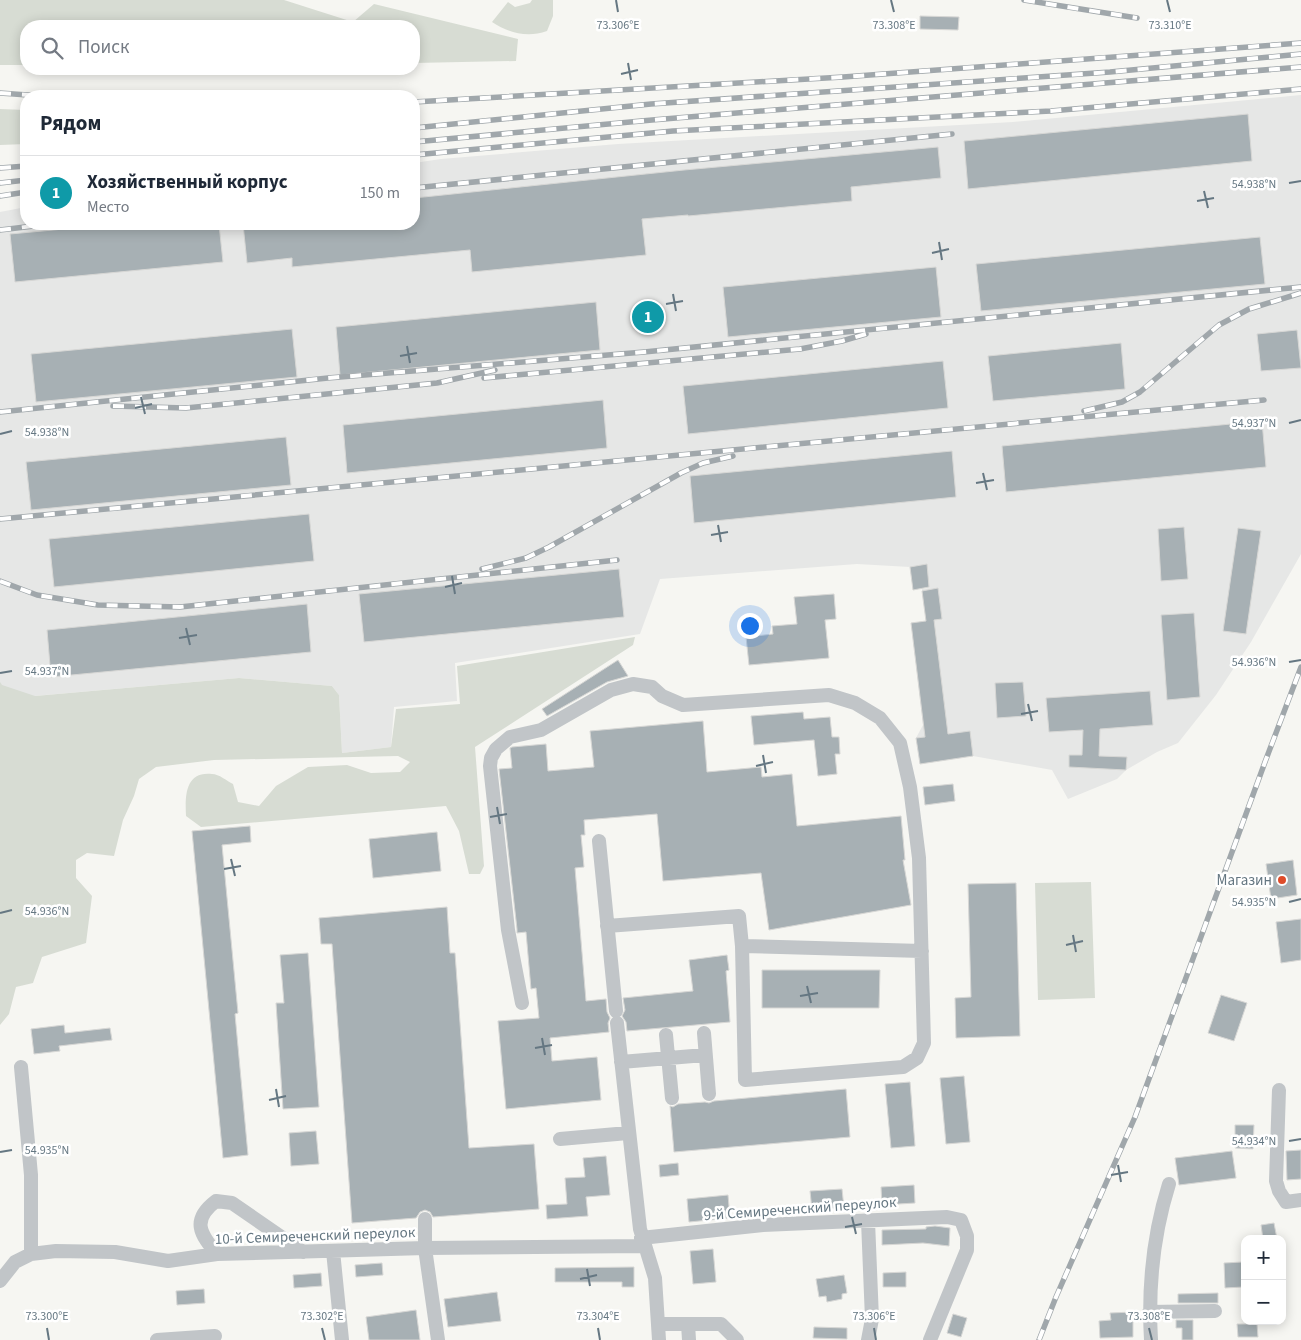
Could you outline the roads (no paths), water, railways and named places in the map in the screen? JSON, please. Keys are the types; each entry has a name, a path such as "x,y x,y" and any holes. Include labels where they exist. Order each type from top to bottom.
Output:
{"street":[{"path":"522,1003 508,930 490,766 491,758 496,749 510,737 541,730 611,690 633,684 652,687 662,696 683,705 829,695 856,703 880,718 900,743 910,787 919,858 924,1043 917,1058 903,1067 745,1080 742,946 739,916 607,926"},
{"path":"599,841 628,1133 643,1242 652,1264 655,1278 659,1340"},
{"path":"742,946 922,951"},
{"path":"704,1033 709,1094"},
{"path":"666,1035 672,1098"},
{"path":"621,1062 705,1055"},
{"path":"21,1068 31,1175 31,1254"},
{"path":"1279,1090 1276,1181 1279,1191 1286,1202 1301,1200"},
{"path":"560,1139 628,1133"},
{"path":"1151,1340 1149,1312 1155,1238 1169,1184"},
{"path":"218,1254 204,1239 200,1226 204,1210 216,1201 232,1203 303,1252"},
{"name":"9-й Семиреченский переулок","path":"643,1242 762,1225 947,1217 961,1220 967,1236 967,1250 930,1340"},
{"path":"425,1219 426,1248 438,1340"},
{"path":"868,1220 872,1319 868,1340"},
{"name":"10-й Семиреченский переулок","path":"0,1281 15,1262 31,1254 56,1251 115,1252 168,1261 218,1254 643,1242"},
{"path":"332,1251 342,1340"},
{"path":"1149,1312 1215,1312"},
{"path":"658,1324 721,1324 737,1340"},
{"path":"688,1324 689,1340"},
{"path":"157,1340 215,1336"}],"railway":[{"path":"1024,0 1137,18"},
{"path":"420,102 843,77 1301,43"},
{"path":"420,127 651,104 1110,72 1301,54"},
{"path":"420,141 652,120 1301,67"},
{"path":"420,154 673,131 1051,111 1301,89"},
{"path":"0,93 20,94"},
{"path":"420,187 952,134"},
{"path":"0,168 20,166"},
{"path":"0,183 20,181"},
{"path":"0,196 20,193"},
{"path":"0,230 20,228"},
{"path":"0,412 328,378 644,352 1301,287"},
{"path":"1084,411 1122,402 1140,392 1219,325 1249,309 1301,293"},
{"path":"484,378 800,349 842,341 866,334"},
{"path":"113,406 186,408 437,383 495,370"},
{"path":"0,519 1264,400"},
{"path":"482,569 526,558 681,473 703,463 733,456"},
{"path":"0,581 37,595 98,605 180,607 617,560"},
{"path":"1039,1340 1135,1117 1301,667"}],"place":[{"name":"Хозяйственный корпус","path":"648,317"},
{"name":"Магазин","path":"1282,880"}]}
